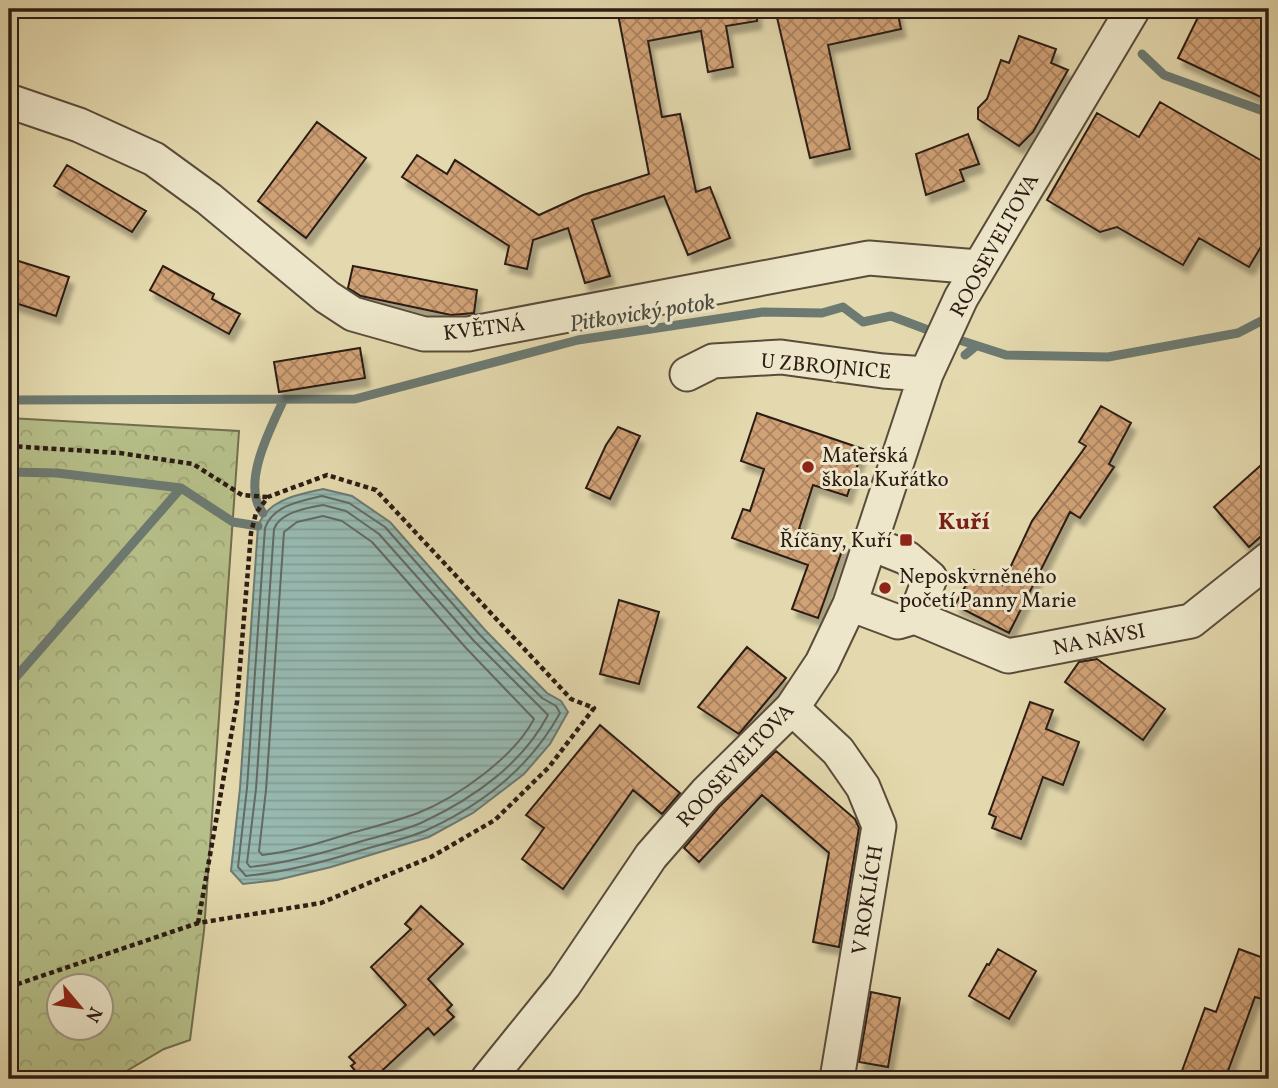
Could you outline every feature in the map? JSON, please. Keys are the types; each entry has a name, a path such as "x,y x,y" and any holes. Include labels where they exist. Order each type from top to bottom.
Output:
{"street":[{"name":"ROOSEVELTOVA","path":"488,1079 564,985 652,856 706,793 792,708 822,663 850,604 931,365 961,299 1133,9"},
{"name":"KVĚTNÁ","path":"9,101 79,125 154,159 209,199 327,297 353,314 425,334 468,334 869,258 978,267"},
{"name":"U ZBROJNICE","path":"687,374 713,361 781,357 883,371 931,365"},
{"path":"870,543 907,558 930,578 915,617"},
{"name":"NA NÁVSI","path":"850,604 898,622 915,617 1008,656 1191,621 1269,559"},
{"name":"V ROKLÍCH","path":"792,708 838,751 863,787 879,826 837,1079"}],"path":[{"path":"9,446 120,453 193,464 242,495 268,497"},
{"path":"9,987 198,923 321,903 431,857 495,820 549,767 594,708 571,699 376,491 327,475 268,497 256,513 251,533 237,702 198,923"}],"green space":[{"path":"9,418 239,431 204,931 190,1040 164,1049 113,1079 9,1079"}],"water":[{"path":"323,489 352,496 390,522 485,630 547,693 561,701 568,712 550,744 524,774 473,813 429,837 331,867 277,880 243,884 231,871 240,788 258,526 276,504 294,496"}],"building":[{"path":"617,9 756,9 757,21 726,26 733,67 708,72 701,31 648,41 662,117 680,114 696,192 710,187 730,238 688,255 664,196 592,220 610,276 585,283 568,228 533,240 527,269 505,264 509,246 402,177 417,155 447,174 455,160 539,215 583,195 649,174"},
{"path":"775,9 897,9 901,29 828,45 850,149 810,158"},
{"path":"1202,9 1269,9 1269,101 1178,58"},
{"path":"1019,36 1056,49 1051,63 1068,70 1033,132 1019,146 978,119 978,108 987,99 1001,60 1009,63"},
{"path":"1160,102 1269,165 1269,233 1249,267 1199,238 1183,265 1117,227 1100,232 1047,200 1097,113 1139,137"},
{"path":"317,122 366,158 306,238 258,201"},
{"path":"968,134 979,164 960,170 964,181 926,195 916,154"},
{"path":"67,165 146,211 132,232 54,186"},
{"path":"9,258 69,277 56,316 9,301"},
{"path":"163,266 214,294 212,299 240,314 229,334 150,290"},
{"path":"353,266 477,290 474,313 451,315 361,296 348,288"},
{"path":"360,348 365,378 279,392 274,362"},
{"path":"1101,406 1131,423 1109,464 1114,467 1080,518 1070,512 1009,633 955,605 974,570 1002,585 1032,521 1086,446 1079,442"},
{"path":"757,413 863,449 847,496 813,485 799,529 844,545 818,618 792,609 808,565 732,538 743,509 750,511 764,469 741,461"},
{"path":"618,427 640,436 610,499 586,488 606,445"},
{"path":"1269,458 1269,529 1249,547 1214,507"},
{"path":"619,600 659,612 639,684 600,674"},
{"path":"747,647 786,678 739,734 698,707"},
{"path":"1097,659 1165,709 1143,740 1065,682 1079,662"},
{"path":"1030,702 1053,710 1046,729 1079,742 1063,785 1043,777 1021,839 992,828 996,817 989,814"},
{"path":"600,725 680,793 662,814 633,790 563,889 522,859 544,828 526,815"},
{"path":"776,751 855,819 859,828 839,947 813,942 829,853 762,795 699,862 684,848 720,806"},
{"path":"421,906 463,944 428,979 452,1005 447,1010 454,1017 434,1035 428,1028 373,1079 362,1079 351,1066 355,1063 349,1057 406,1005 371,967 411,929 405,924"},
{"path":"998,949 1036,971 1009,1019 969,996"},
{"path":"1239,949 1269,960 1269,980 1262,999 1255,997 1225,1079 1179,1079 1205,1008 1216,1012"},
{"path":"871,992 900,998 888,1067 859,1062"}],"waterway":[{"path":"1142,54 1164,75 1269,113"},
{"name":"Pitkovický potok","path":"9,400 355,399 578,340 763,312 822,313 843,307 863,322 891,316 936,333"},
{"name":"Pitkovický potok","path":"950,337 1006,355 1108,357 1238,333 1269,317"},
{"path":"965,355 976,346"},
{"path":"263,513 257,501 256,472 266,440 284,399"},
{"path":"9,472 57,473 181,488 233,522 258,526"},
{"path":"9,685 181,488"}],"place":[{"name":"Mateřská škola Kuřátko","path":"808,467"},
{"name":"Říčany, Kuří","path":"906,540"},
{"name":"Neposkvrněného početí Panny Marie","path":"885,588"}],"district":[{"name":"Kuří","path":"964,521"}]}
